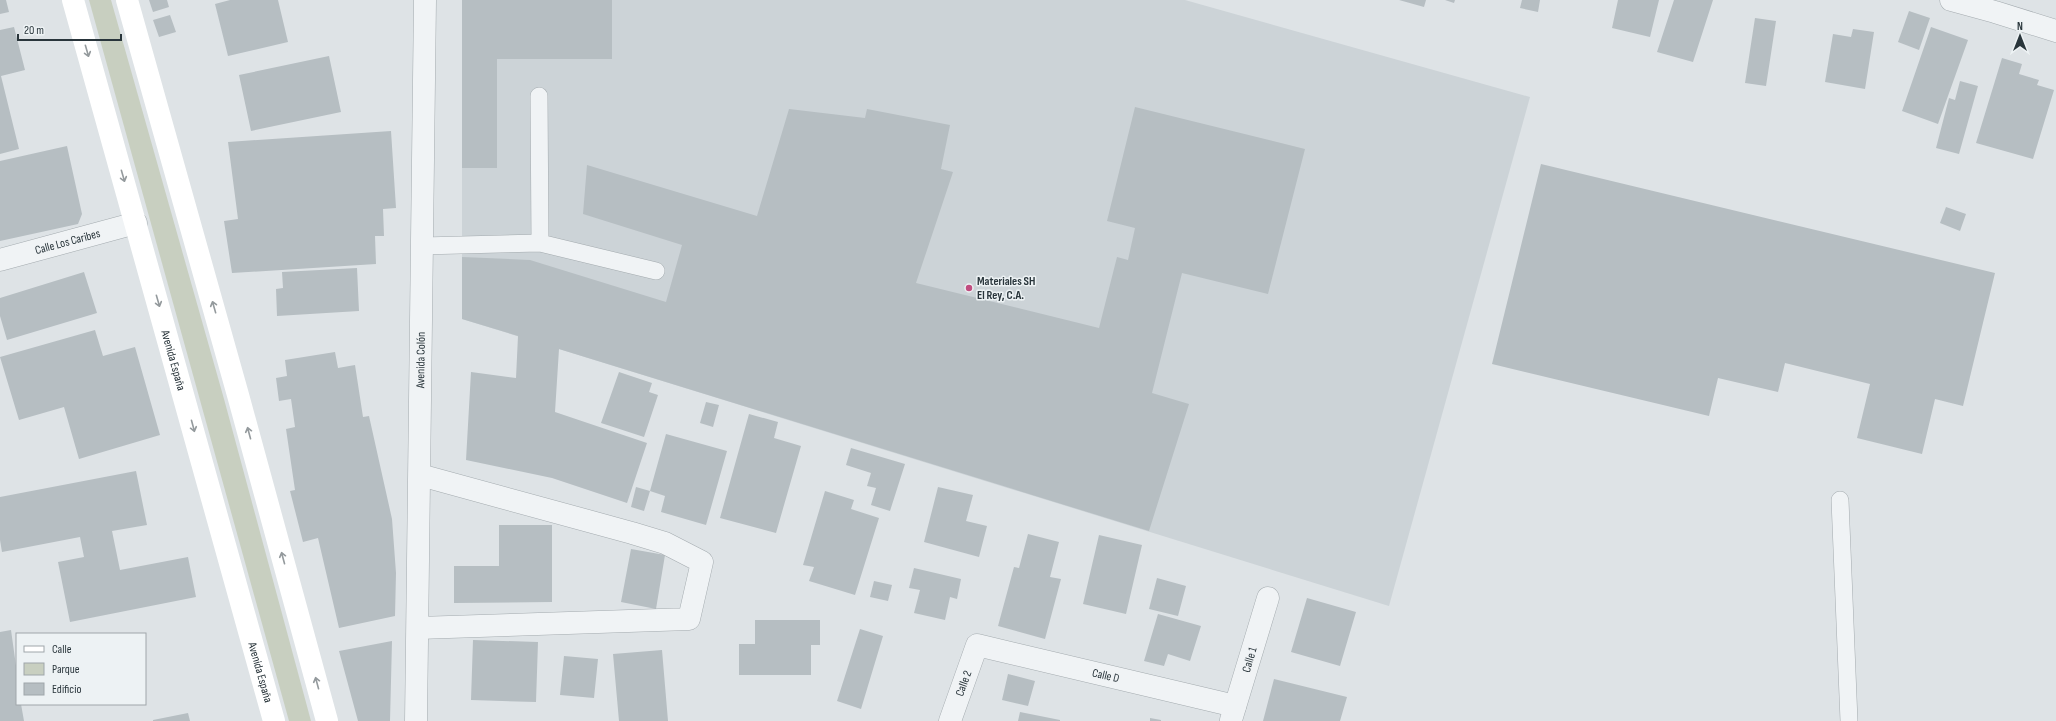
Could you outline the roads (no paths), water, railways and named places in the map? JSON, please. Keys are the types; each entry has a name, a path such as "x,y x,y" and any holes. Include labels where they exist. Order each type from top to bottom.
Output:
{"main road":[{"name":"Avenida España","path":"73,0 274,721"},
{"path":"127,0 238,395 327,721"}],"street":[{"name":"Avenida Colón","path":"416,721 425,0"},
{"path":"1951,0 1996,6 2056,31"},
{"name":"Calle Los Caribes","path":"0,260 136,223"},
{"path":"418,628 689,619 702,562 665,544 632,533 420,475"},
{"name":"Calle 1","path":"1233,714 1268,598"},
{"name":"Calle D","path":"977,645 1233,714"},
{"name":"Calle 2","path":"950,721 977,645"}],"lane":[{"path":"539,96 540,243"},
{"path":"422,246 540,243 656,271"},
{"path":"1840,500 1849,721"}],"place":[{"name":"Materiales SH El Rey, C.A.","path":"969,288"}]}
